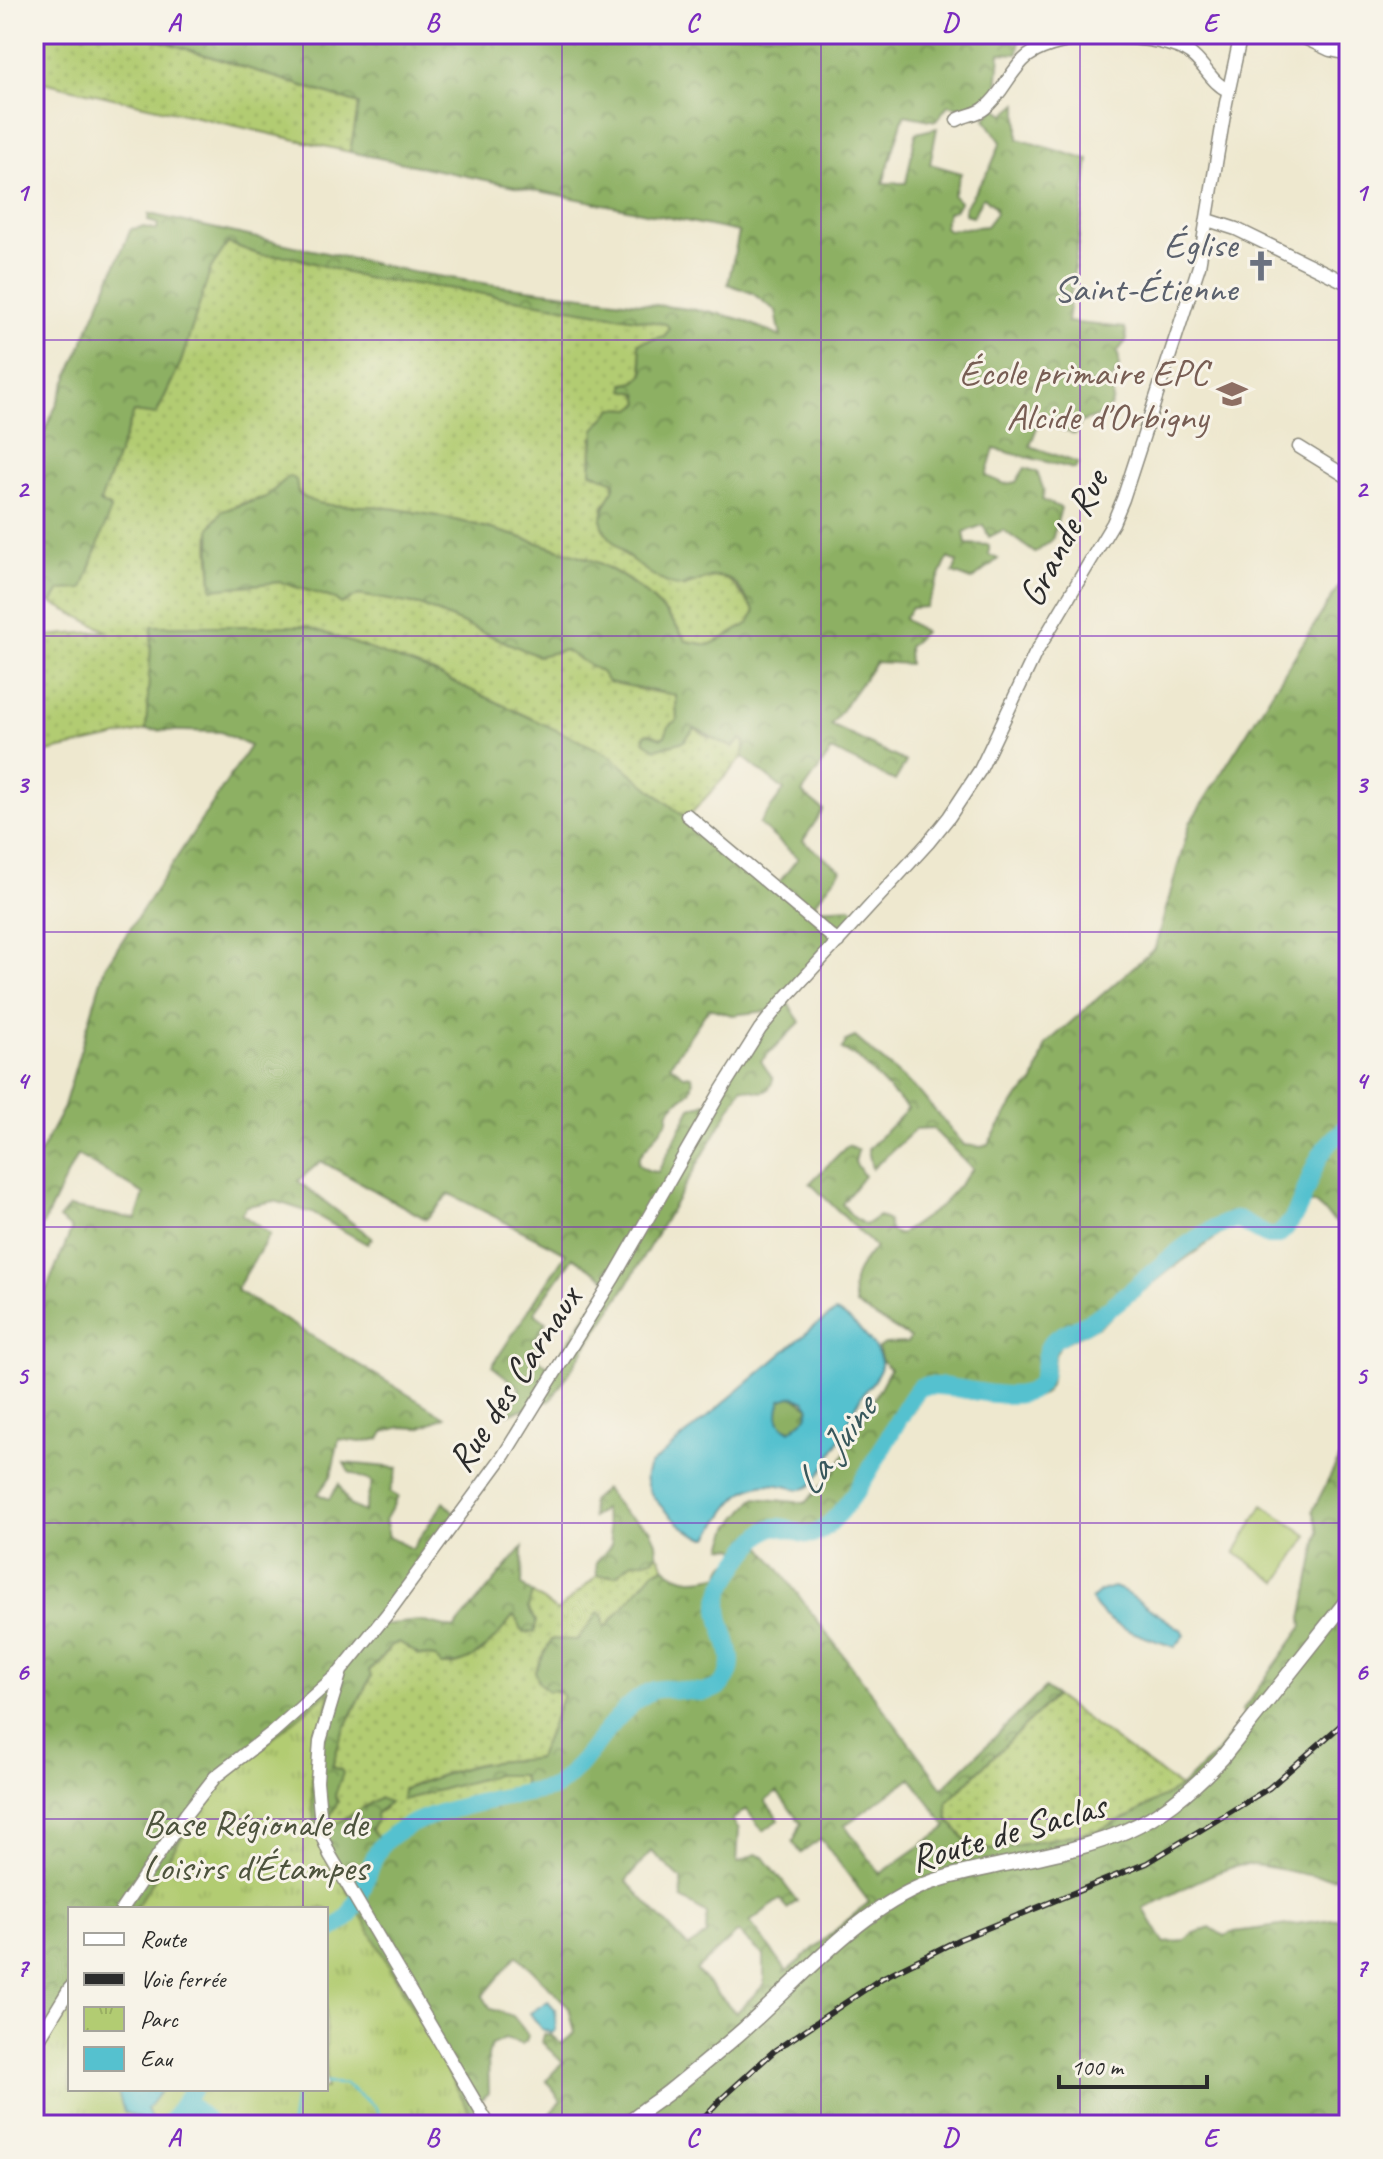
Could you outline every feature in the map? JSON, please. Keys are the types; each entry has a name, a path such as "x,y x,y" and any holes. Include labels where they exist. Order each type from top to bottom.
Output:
{"main road":[{"name":"Route de Saclas","path":"626,2125 778,2000 848,1933 893,1901 937,1881 1086,1847 1142,1825 1168,1808 1200,1782 1251,1723 1349,1598"},
{"name":"Route de Saclas","path":"639,2125 668,2092"}],"street":[{"name":"Grande Rue","path":"852,927 928,843 966,792 980,770 1035,654 1113,523 1133,471 1199,266 1241,34"},
{"path":"1296,34 1330,50 1349,54"},
{"path":"1330,50 1334,34"},
{"path":"957,120 988,107 1019,64 1029,56 1057,43 1090,36 1144,41 1185,50 1220,86 1229,91"},
{"path":"1208,220 1236,229 1349,284"},
{"path":"1299,447 1349,478"},
{"path":"687,815 838,942"},
{"name":"Rue des Carnaux","path":"489,2125 330,1855 322,1836 317,1794 320,1741 341,1671 388,1613 504,1455 575,1343 760,1029 852,927"},
{"path":"123,1907 215,1777 273,1732 341,1671"},
{"path":"34,2047 68,1991"}],"green space":[{"path":"34,34 140,34 359,104 350,152 34,80"},
{"path":"140,34 1020,34 1018,54 1000,53 997,91 984,99 982,108 970,110 948,105 936,121 904,115 883,183 906,183 916,133 937,128 930,164 961,173 953,195 960,202 956,209 948,212 944,226 948,230 986,226 996,213 994,206 984,197 973,217 965,214 965,207 991,166 1001,142 985,119 995,107 1005,114 1018,103 1018,139 1089,160 1067,322 1125,328 1127,340 1117,352 1119,364 1110,382 1113,399 1108,410 1081,422 1075,434 1039,422 1030,446 1078,463 1075,469 994,449 986,476 1005,484 1016,482 1025,468 1037,472 1044,491 1042,500 1061,508 1052,540 1035,553 1003,530 989,537 983,525 964,532 966,544 989,545 989,555 998,559 972,580 953,573 957,562 948,558 926,607 911,608 904,619 924,632 908,647 909,664 876,662 831,725 906,762 895,781 832,750 802,793 823,810 803,841 841,870 815,903 816,909 851,907 858,914 782,994 800,1022 761,1061 773,1079 771,1085 761,1092 742,1088 627,1285 551,1400 508,1414 520,1388 492,1366 566,1253 450,1194 426,1219 321,1161 298,1181 372,1238 367,1244 312,1213 275,1201 247,1206 241,1214 270,1234 236,1290 445,1417 419,1428 401,1427 384,1432 380,1439 361,1442 339,1439 331,1476 318,1494 329,1499 339,1484 349,1505 364,1512 372,1482 349,1472 344,1463 398,1468 390,1492 398,1497 385,1520 389,1537 412,1549 444,1502 456,1514 370,1626 420,1621 454,1629 523,1547 522,1585 532,1593 528,1608 536,1621 535,1632 523,1633 513,1616 483,1650 464,1661 441,1665 435,1657 419,1655 399,1642 392,1645 369,1671 371,1676 341,1736 332,1767 343,1773 335,1795 338,1802 329,1817 330,1822 336,1824 379,1798 389,1802 376,1814 376,1822 370,1829 389,1848 407,1830 443,1814 525,1789 522,1775 495,1775 402,1800 403,1790 459,1769 538,1758 563,1696 559,1690 548,1691 539,1683 535,1671 552,1639 577,1640 599,1612 603,1615 604,1626 607,1626 654,1571 665,1567 678,1576 692,1579 721,1575 726,1564 738,1559 741,1553 734,1548 723,1547 730,1527 755,1498 805,1503 835,1472 890,1369 882,1361 878,1348 885,1344 907,1343 910,1338 856,1305 854,1280 875,1247 810,1183 848,1145 858,1150 855,1162 864,1176 842,1204 865,1225 879,1216 888,1221 890,1231 899,1235 941,1206 973,1169 932,1128 916,1129 872,1169 868,1149 908,1109 857,1057 842,1050 846,1041 855,1037 920,1093 964,1145 982,1147 988,1144 1015,1101 1034,1082 1046,1044 1155,948 1190,823 1349,570 1349,1234 1315,1204 1308,1204 1297,1226 1280,1240 1272,1241 1234,1225 1171,1269 1101,1325 1060,1345 1045,1393 1007,1402 940,1393 923,1394 869,1483 863,1480 840,1513 825,1528 818,1533 801,1535 779,1528 766,1532 757,1540 943,1788 1045,1688 1055,1696 947,1802 948,1819 967,1842 992,1850 1099,1830 1180,1787 1216,1754 1245,1716 1242,1711 1303,1626 1319,1531 1313,1510 1339,1459 1344,1452 1349,1455 1349,1876 1312,1876 1264,1866 1241,1866 1197,1881 1144,1909 1164,1943 1184,1941 1210,1927 1224,1936 1234,1932 1349,1917 1349,2125 1209,2125 1204,2115 1125,2125 540,2125 561,2101 546,2080 563,2062 542,2043 544,2034 551,2035 561,2044 575,2033 569,2007 517,1955 483,1996 491,2009 513,2016 528,2035 521,2044 505,2039 491,2045 488,2056 489,2093 480,2101 495,2125 477,2125 317,1836 312,1808 312,1779 194,1819 136,1907 68,1907 68,2011 34,2056 34,1318 72,1229 59,1219 69,1207 136,1219 144,1194 77,1155 34,1243 34,1164 63,1109 105,967 250,746 221,732 146,730 152,626 306,626 430,671 608,754 773,890 798,858 759,824 784,790 743,757 745,742 741,739 734,747 728,746 695,728 684,741 656,749 645,742 644,736 648,733 661,738 665,736 669,726 677,720 676,695 608,682 601,672 564,650 538,656 420,605 359,595 341,604 335,599 280,582 212,589 210,528 222,511 266,497 289,476 296,480 298,493 316,502 381,507 444,518 507,533 588,559 614,571 649,597 686,641 709,645 724,638 749,623 755,611 739,588 721,576 680,586 671,584 634,562 612,540 602,522 603,511 615,482 591,472 595,429 613,408 632,409 640,403 638,393 624,390 624,384 635,382 644,374 638,343 664,336 670,329 666,324 454,289 365,278 290,256 261,255 228,243 211,268 181,362 156,415 134,412 100,502 111,508 83,589 60,590 52,603 34,593 34,457 131,229 144,227 157,230 158,224 148,221 149,214 412,272 712,312 743,320 781,337 776,311 752,293 728,284 739,232 350,152 359,104","holes":["709,1008 732,1015 767,1011 713,1098 691,1108 658,1172 644,1168 638,1163 639,1157 668,1120 672,1106 690,1091 692,1085 692,1076 684,1075 670,1065","573,1257 609,1281 551,1368 534,1356 541,1345 534,1340 546,1322 534,1313","911,1778 947,1827 880,1874 845,1825","777,1792 801,1824 793,1842 801,1853 821,1839 869,1902 787,1971 750,1922 780,1899 787,1909 797,1901 764,1857 756,1854 737,1863 739,1829 732,1820 746,1809 763,1831 779,1820 765,1801","651,1851 681,1879 682,1899 707,1914 706,1935 688,1947 626,1881","738,1932 764,1956 764,1985 736,2013 696,1970"]},
{"path":"228,243 260,255 290,256 365,278 454,289 656,322 671,328 664,336 638,343 644,374 635,382 624,384 624,390 638,393 640,403 632,410 624,408 592,438 591,471 615,482 613,493 603,506 603,529 625,556 682,587 709,578 725,579 755,611 749,623 724,638 709,645 686,641 649,596 595,561 507,533 423,514 381,507 326,505 298,493 275,496 247,502 222,513 214,521 209,545 212,589 280,582 335,599 341,604 359,595 420,605 538,656 564,650 601,672 641,690 676,695 677,720 669,726 665,736 661,738 648,733 644,736 672,742 683,739 695,728 709,738 741,739 745,742 743,757 686,819 153,626 146,730 34,755 34,637 107,631 52,603 110,507 100,502 134,411 156,415 181,362 211,268"},
{"path":"793,1396 810,1408 807,1417 790,1431 782,1425 778,1414 781,1400"},
{"path":"605,1489 624,1513 650,1529 657,1553 646,1561 632,1562 617,1575 597,1576 596,1563 612,1544 603,1509 592,1518 591,1501"},
{"path":"1263,1505 1308,1536 1278,1582 1235,1553"},
{"path":"657,1553 665,1567 654,1571 607,1626 604,1626 603,1615 577,1640 552,1640 535,1671 563,1696 538,1758 482,1763 459,1769 403,1789 403,1800 495,1775 522,1775 525,1789 443,1814 407,1830 389,1849 370,1829 376,1814 385,1808 379,1798 336,1824 330,1822 329,1817 338,1802 335,1795 341,1770 332,1768 341,1736 371,1677 369,1671 392,1645 400,1642 419,1655 435,1657 450,1665 486,1646 513,1616 520,1629 532,1593 557,1611 597,1576 617,1575 632,1562 654,1558"},
{"name":"Base Régionale de Loisirs d'Étampes","path":"330,1691 312,1779 312,1808 317,1836 477,2125 34,2125 34,2056 68,2011 68,2091 328,2091 328,1907 136,1907 194,1819 232,1772"},
{"path":"1055,1696 1180,1787 1099,1830 992,1850 967,1842 948,1819 947,1802"},
{"path":"1204,2115 1209,2125 1125,2125"}],"water":[{"path":"835,1312 841,1315 864,1334 877,1351 881,1366 828,1460 808,1487 757,1486 738,1497 709,1537 692,1532 673,1518 650,1492 646,1480 649,1466","holes":["793,1396 805,1401 810,1408 807,1417 790,1431 778,1418 781,1400"]},
{"path":"1113,1587 1122,1590 1185,1635 1175,1647 1117,1624 1091,1600 1101,1591"},
{"path":"548,2001 555,2009 556,2030 552,2033 541,2029 530,2013"},
{"path":"118,2091 160,2091 147,2109 154,2125 124,2112"}],"waterway":[{"name":"La Juine","path":"328,1933 351,1912 377,1852 389,1838 407,1826 457,1808 554,1788 578,1766 621,1714 647,1693 666,1689 699,1692 718,1687 726,1679 731,1657 721,1623 720,1598 739,1562 753,1543 774,1527 808,1535 832,1522 864,1478 920,1387 1009,1395 1034,1389 1042,1379 1049,1345 1054,1340 1114,1305 1198,1238 1236,1219 1268,1236 1277,1236 1297,1211 1323,1152 1349,1127"},
{"path":"328,2083 345,2084 375,2107 379,2115 378,2125"},
{"name":"La Juine","path":"169,2125 192,2091"},
{"path":"291,2125 298,2091"},
{"path":"186,2101 211,2125"}],"railway":[{"path":"697,2125 774,2051 882,1978 960,1939 1147,1863 1269,1788 1349,1718"}],"place":[{"name":"Église Saint-Étienne","path":"1261,266"},
{"name":"École primaire EPC Alcide d'Orbigny","path":"1232,394"}]}
